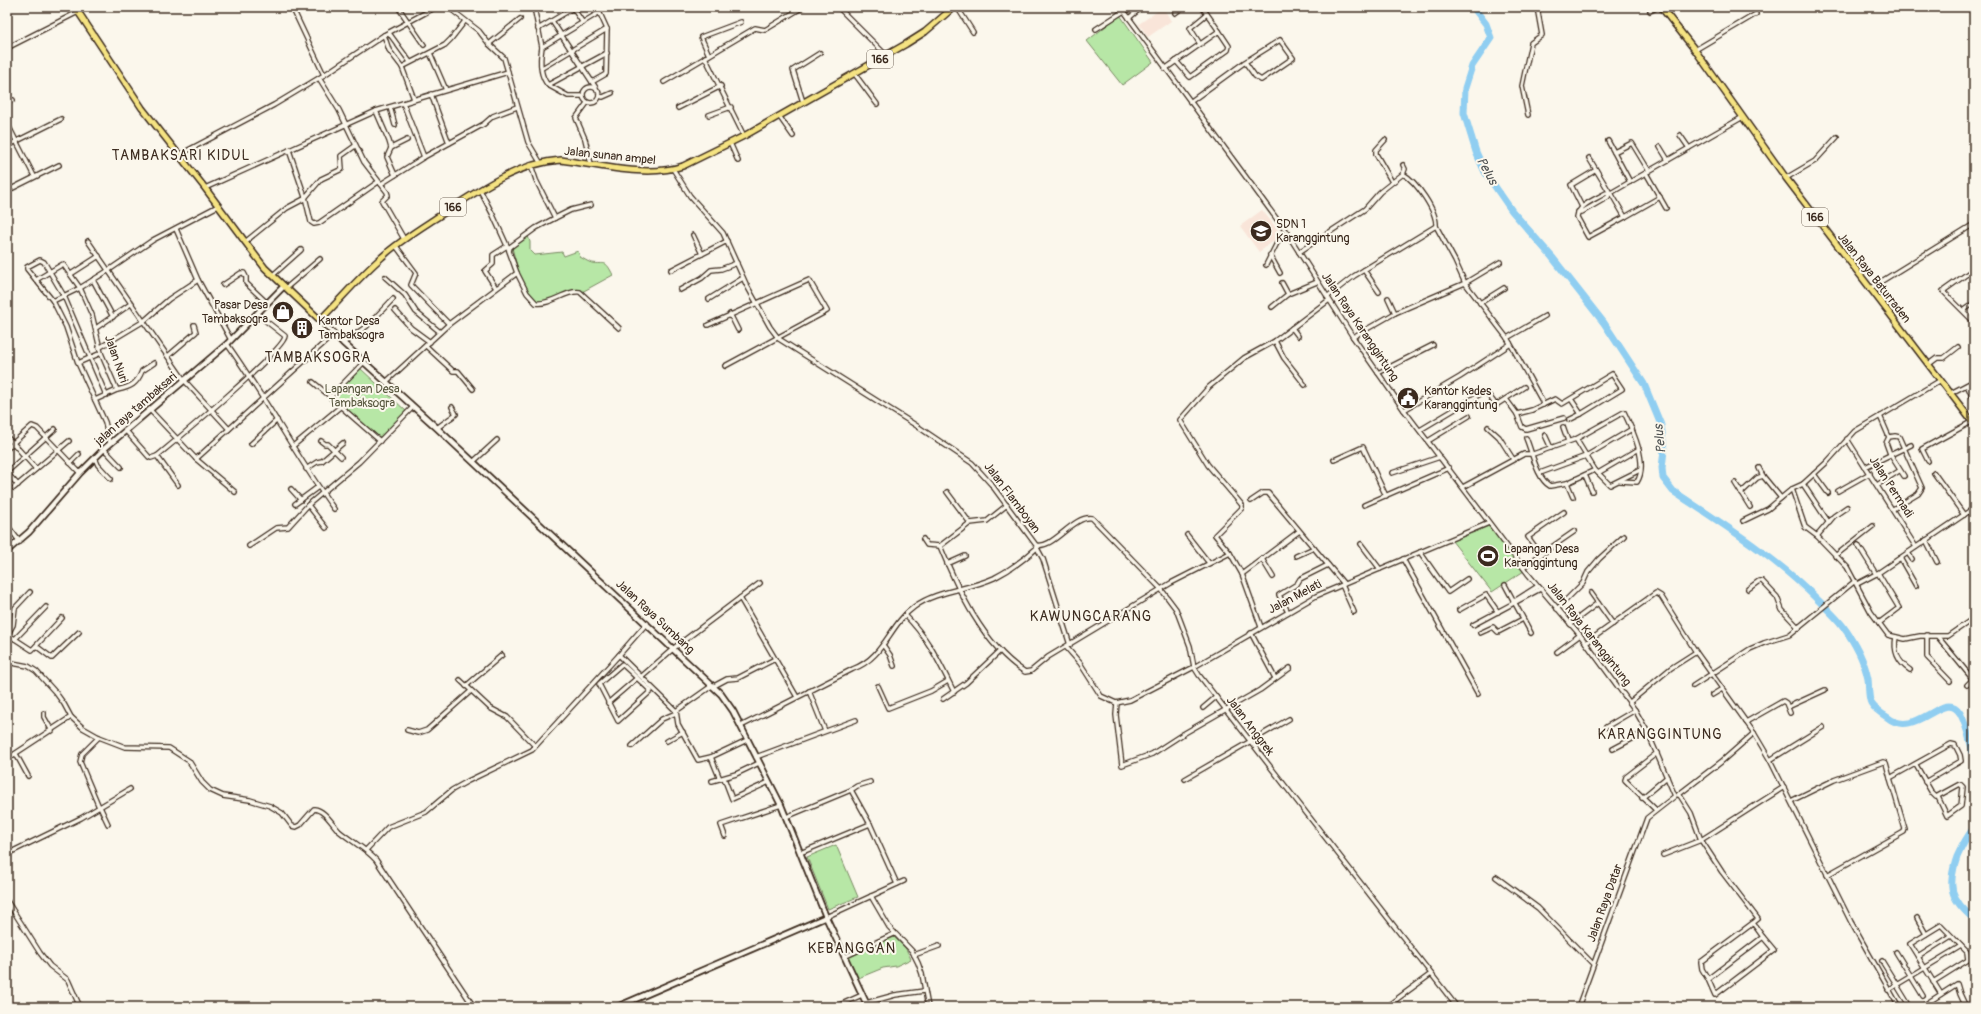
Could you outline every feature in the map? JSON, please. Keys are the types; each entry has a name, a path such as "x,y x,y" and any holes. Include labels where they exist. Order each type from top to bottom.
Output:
{"main road":[{"path":"75,7 121,80 265,268 320,320"},
{"name":"Jalan sunan ampel","path":"320,320 360,277 404,239 480,190 540,162 560,160 647,172 673,169 695,161 744,136 854,74 925,32 956,7"},
{"name":"Jalan Raya Baturraden","path":"1661,7 1695,50 1786,178 1869,289 1973,422"}],"street":[{"path":"292,7 324,75"},
{"path":"398,7 424,45"},
{"path":"179,155 269,108 324,75 384,35 436,7"},
{"path":"448,7 479,31 489,44 504,58 528,142 540,162"},
{"path":"540,7 535,8 542,47 542,75 548,85 568,96 582,96"},
{"path":"538,29 573,7 583,23"},
{"path":"592,82 606,73 605,62 607,53 607,29 597,7"},
{"path":"664,82 755,28 765,30 803,7"},
{"path":"838,7 886,55"},
{"path":"956,7 973,32"},
{"name":"Jalan Raya Karanggintung","path":"1121,7 1165,69 1287,233 1353,337 1404,410 1523,567 1580,635 1630,702 1647,731 1667,778 1677,795 1691,813 1701,840 1722,872 1758,918 1753,922"},
{"path":"1129,18 1142,7"},
{"path":"1175,13 1183,7"},
{"path":"1176,61 1190,77 1230,48 1202,7"},
{"path":"1528,115 1522,86 1531,43 1542,35 1537,7"},
{"path":"1650,11 1658,7"},
{"path":"1096,29 1124,11"},
{"path":"7,48 78,12"},
{"path":"542,47 600,12"},
{"path":"1200,44 1190,28 1207,14"},
{"path":"1695,50 1756,14"},
{"path":"489,44 520,19"},
{"path":"402,67 449,42 465,21"},
{"path":"552,21 596,88 599,96"},
{"path":"741,22 702,37 707,56 744,136"},
{"path":"542,68 607,29"},
{"path":"1165,69 1219,31"},
{"path":"389,33 410,62"},
{"path":"384,35 389,50 402,67 414,99"},
{"path":"1190,102 1245,62 1280,40 1293,58 1261,80 1255,76 1245,62"},
{"path":"430,53 446,90"},
{"path":"548,85 607,53"},
{"path":"802,103 793,70 820,53"},
{"path":"205,188 376,111 508,72"},
{"path":"854,74 877,104"},
{"path":"319,78 331,96 346,124 355,146 388,194 382,201 404,239"},
{"path":"582,96 585,88 590,86 596,88"},
{"path":"678,108 721,86"},
{"path":"599,96 612,93"},
{"path":"431,94 449,143"},
{"path":"582,96 586,103"},
{"path":"593,165 585,139 576,118 586,103 595,102 599,96"},
{"path":"7,102 12,100"},
{"path":"402,103 424,157"},
{"path":"390,107 396,125"},
{"path":"289,150 305,197 311,222 317,224 380,183 484,124 493,116 517,107"},
{"path":"709,115 731,107"},
{"path":"376,111 391,148"},
{"path":"779,116 793,136"},
{"path":"1660,197 1590,237 1577,217 1578,212 1582,207 1648,172 1743,117"},
{"path":"7,146 61,119"},
{"path":"7,123 34,176"},
{"path":"1680,135 1689,148"},
{"path":"1786,178 1816,161 1837,137"},
{"path":"395,175 387,157 391,148 407,140"},
{"path":"1385,140 1376,150 1376,154 1392,182"},
{"path":"1608,141 1630,182"},
{"path":"730,143 738,161"},
{"path":"1614,152 1632,143 1666,208"},
{"path":"245,242 290,206 305,197 321,180 342,169 342,156 355,146"},
{"path":"1660,147 1668,160"},
{"path":"1589,158 1625,217"},
{"path":"7,191 34,176 59,165"},
{"path":"1299,252 1365,209 1392,182 1403,174 1405,169 1403,165"},
{"path":"531,166 536,180 555,218"},
{"path":"673,169 686,190 716,224 727,241 743,278 778,338"},
{"path":"1582,207 1571,185 1596,170"},
{"path":"1403,174 1416,183 1436,218 1436,226 1456,261 1464,283 1507,338 1530,377 1543,405"},
{"path":"480,190 507,246 517,273 528,293 536,303 546,303 571,293 580,292 619,328"},
{"path":"1578,212 1582,212 1608,197 1610,193"},
{"path":"509,251 513,244 555,218 570,210 591,205"},
{"path":"53,301 80,288 153,240 218,206"},
{"path":"1869,289 1974,224"},
{"path":"1261,627 1242,574 1230,553 1215,535 1242,508 1242,505 1208,465 1180,420 1208,387 1244,358 1275,341 1364,270 1436,226"},
{"path":"176,229 198,280 231,340"},
{"path":"1266,265 1277,243 1287,233"},
{"path":"693,235 702,254"},
{"path":"88,241 184,380 229,429"},
{"path":"672,270 727,241"},
{"path":"396,246 416,273 411,285 449,324"},
{"path":"496,288 485,271 493,264 493,255 507,246"},
{"path":"273,275 301,250"},
{"path":"1270,255 1280,273"},
{"path":"36,280 63,264 71,274 99,256"},
{"path":"285,287 320,259"},
{"path":"106,395 64,296 50,271 42,260 28,266 27,269 53,301 66,328 78,363 105,422 110,443"},
{"path":"1353,337 1395,313 1464,283 1500,262"},
{"path":"680,290 702,278 709,271 721,269 737,263"},
{"path":"1974,269 1943,291 1964,310 1974,322"},
{"path":"1364,270 1379,292"},
{"path":"224,285 241,273 244,273 246,283 268,303"},
{"path":"386,382 449,324 517,273"},
{"name":"Jalan Nuri","path":"71,274 80,288 92,315 100,350 117,390 96,400"},
{"path":"385,277 405,295 416,312 440,332"},
{"path":"709,299 743,278"},
{"path":"93,280 113,316"},
{"path":"78,363 90,357 144,321 170,299 198,280"},
{"path":"708,325 807,280 811,282 827,311 725,366"},
{"path":"1272,307 1288,294 1317,282"},
{"path":"1282,283 1288,294"},
{"name":"jalan raya tambaksari","path":"7,551 20,542 80,473 110,443 227,344 285,287"},
{"path":"1480,303 1504,288"},
{"path":"1388,298 1395,313"},
{"path":"343,343 367,326 393,299"},
{"path":"1964,310 1974,302"},
{"path":"96,328 132,303"},
{"path":"395,310 411,328 430,342"},
{"path":"126,431 149,457 151,458 157,456 250,376 273,354 286,338 257,314"},
{"path":"730,314 738,330"},
{"path":"1507,338 1545,316"},
{"name":"Jalan Raya Sumbang","path":"320,320 714,686 733,711 781,805 826,917 867,1005"},
{"path":"168,356 196,332 194,324"},
{"path":"1292,328 1298,336"},
{"path":"196,459 334,334"},
{"name":"Jalan Flamboyan","path":"778,338 917,426 972,464 985,476 1034,544 1038,547 1061,534 1081,520 1092,518 1161,589"},
{"path":"1275,341 1284,358 1305,385"},
{"path":"1404,410 1460,377 1510,343"},
{"path":"227,344 250,376 306,469 334,509"},
{"path":"1378,373 1433,345"},
{"path":"426,346 453,371 458,370 473,389"},
{"path":"1929,364 1937,358 1944,358 1958,347"},
{"path":"331,397 364,362"},
{"path":"117,390 134,384 140,378 142,371 154,363"},
{"path":"1517,414 1555,399 1560,404 1612,374 1614,375 1621,390 1570,420"},
{"path":"1743,521 1768,509 1792,489 1803,484 1855,431 1941,380"},
{"path":"1951,394 1974,381"},
{"path":"313,382 380,441"},
{"path":"1967,385 1972,396"},
{"path":"1420,430 1482,393 1487,393 1496,405 1506,400 1524,387"},
{"path":"1571,398 1581,414"},
{"path":"1506,400 1517,414 1522,427 1526,429 1564,418"},
{"path":"293,446 340,407"},
{"path":"249,546 276,528 288,527 308,505 380,441 413,407"},
{"path":"437,428 456,414 452,407"},
{"path":"150,410 196,459 235,492"},
{"path":"1463,487 1524,454 1533,454 1576,439 1623,412 1632,429 1639,449 1640,470 1636,482 1620,481"},
{"path":"1428,441 1469,416"},
{"path":"1880,416 1889,437 1886,443 1890,454 1899,471 1904,476"},
{"path":"251,444 277,420"},
{"path":"1928,461 1922,448 1973,422"},
{"path":"7,449 32,426 37,428 80,473"},
{"path":"1488,427 1499,437 1513,460"},
{"path":"1563,427 1568,441"},
{"path":"18,485 7,472 56,429"},
{"path":"1540,473 1586,456 1632,429"},
{"path":"1545,435 1551,448"},
{"path":"1889,437 1898,436 1922,490 1892,509"},
{"path":"7,437 36,469"},
{"path":"1526,438 1540,473 1546,484 1550,486 1567,483 1585,475 1597,472 1639,449"},
{"path":"1576,439 1597,472 1610,485 1640,470"},
{"name":"Jalan Permadi","path":"1848,439 1916,547"},
{"path":"473,462 498,440"},
{"path":"14,488 69,441"},
{"path":"321,442 328,444 341,457"},
{"path":"306,469 317,462 322,461 343,443"},
{"path":"1866,467 1911,445"},
{"path":"1334,460 1363,447 1386,496"},
{"path":"104,449 121,467"},
{"path":"70,463 79,454"},
{"path":"157,456 178,485"},
{"path":"1392,473 1440,457"},
{"path":"95,458 98,465 110,479"},
{"path":"1364,505 1449,468"},
{"path":"1759,468 1763,476 1781,498"},
{"path":"1877,485 1899,471"},
{"path":"1838,491 1870,473"},
{"path":"1934,473 1964,515"},
{"path":"1814,474 1828,493"},
{"path":"1585,475 1592,491"},
{"path":"1741,493 1763,476"},
{"path":"1567,483 1573,497"},
{"path":"1734,483 1750,507"},
{"path":"1803,484 1829,523"},
{"path":"295,504 318,487"},
{"path":"291,489 301,500"},
{"path":"1792,489 1805,527 1818,535 1835,556 1847,567 1871,612 1888,635 1905,639 1926,635 1938,637 1948,636 1974,618"},
{"path":"947,492 970,523"},
{"path":"1251,501 1263,493 1268,493 1298,532 1314,548 1343,584 1354,612"},
{"path":"308,505 326,528"},
{"path":"923,539 927,545 940,546 970,523 987,521 1007,505"},
{"path":"1818,535 1834,516 1847,507"},
{"path":"1693,686 1710,673 1750,649 1764,642 1783,638 1799,628 1831,600 1856,582 1877,573 1974,508"},
{"path":"1541,555 1528,537 1564,512"},
{"name":"Jalan Melati","path":"1115,702 1140,695 1194,667 1316,596 1490,522"},
{"path":"7,526 20,542"},
{"path":"1835,556 1873,526"},
{"path":"1523,567 1574,531"},
{"path":"1242,574 1298,532"},
{"path":"1187,535 1209,563"},
{"path":"1557,609 1583,583 1588,572 1599,559 1624,536"},
{"path":"1926,540 1937,562"},
{"path":"1362,544 1380,569"},
{"path":"1858,545 1898,607 1879,623"},
{"path":"940,546 958,589 968,608 1000,651 1018,668 1026,672 1161,589 1230,553"},
{"path":"741,726 866,664 883,645 905,615 923,601 994,578 1038,547 1044,559 1070,644"},
{"path":"1296,556 1314,548"},
{"path":"1420,552 1448,592 1467,579"},
{"path":"1908,553 1912,559"},
{"path":"947,564 965,556"},
{"path":"1900,558 1916,586"},
{"path":"1262,559 1273,577"},
{"path":"1403,559 1478,694"},
{"path":"1288,612 1279,595 1297,584 1300,579 1328,565"},
{"path":"1748,589 1759,581 1762,581 1777,597 1782,610 1799,628"},
{"path":"642,676 674,648 760,583"},
{"path":"1505,585 1513,603 1531,633"},
{"path":"1473,625 1498,612 1539,587"},
{"name":"Jalan Anggrek","path":"1161,589 1176,609 1182,621 1190,646 1194,667 1225,710 1457,1007"},
{"path":"30,592 15,608 13,626 7,634 31,650 62,618"},
{"path":"1591,593 1613,624"},
{"path":"1586,643 1656,593 1659,594 1710,673 1754,733 1770,760 1827,875 1888,990 1899,1007"},
{"path":"1459,610 1486,595 1498,612"},
{"path":"740,598 786,681 797,697"},
{"path":"1570,624 1598,603"},
{"path":"15,639 46,607"},
{"path":"905,615 920,630 930,645 954,692"},
{"path":"1480,633 1493,627 1498,632 1523,619"},
{"path":"366,850 388,828 396,823 416,817 426,812 452,790 528,752 619,655 646,623"},
{"path":"36,646 52,658 79,632"},
{"path":"1251,633 1275,678"},
{"path":"1557,652 1580,635"},
{"path":"1926,635 1927,657 1950,681"},
{"path":"1896,637 1895,647 1899,661 1910,670"},
{"path":"1938,637 1971,677 1972,680 1967,685"},
{"path":"883,645 890,655 894,666"},
{"path":"1066,647 1080,662 1099,694 1115,702 1122,765 1152,754 1183,734 1260,690 1290,668"},
{"path":"942,699 954,692 1000,651"},
{"path":"1630,702 1671,668 1696,652"},
{"path":"466,686 502,655"},
{"path":"619,655 642,676 676,712 678,724 698,761 711,757 748,740"},
{"path":"632,746 662,719 676,712 714,686 727,679 738,678 775,659"},
{"path":"7,662 32,668 56,693 71,717 79,725 99,737 130,748 169,748 189,761 202,782 210,790 223,796 250,800 270,806 282,813 294,827 300,825 316,808 330,820 339,831 366,850 376,860 474,1007"},
{"path":"622,664 651,691 618,721 599,684 606,678 622,664"},
{"path":"601,673 606,678"},
{"path":"608,703 637,678"},
{"path":"460,680 490,708 507,717 535,746"},
{"path":"878,686 888,708 931,691 948,681"},
{"path":"1712,695 1722,689"},
{"path":"1788,707 1824,690"},
{"path":"407,730 418,733 427,730 471,691"},
{"path":"809,691 825,731"},
{"path":"1203,708 1216,697"},
{"path":"1746,722 1783,702 1788,707 1790,713"},
{"path":"1606,728 1635,710"},
{"path":"44,713 44,717 52,731"},
{"path":"7,759 52,731 71,717"},
{"path":"1185,779 1289,719"},
{"path":"756,757 856,720"},
{"path":"1770,760 1823,727"},
{"path":"1613,749 1647,731"},
{"path":"667,742 683,732"},
{"path":"1656,753 1625,778 1642,798 1656,810 1722,762 1754,733"},
{"path":"99,737 82,754 80,762 108,824"},
{"path":"1890,778 1916,765 1951,744 1956,746 1961,761 1925,782"},
{"path":"16,754 28,776"},
{"path":"711,757 732,799 769,782"},
{"path":"1791,801 1834,780 1883,762 1886,763 1905,828 1904,832 1827,875"},
{"path":"712,781 759,763"},
{"path":"1916,765 1932,793 1938,797 1947,816 1961,806 1963,787 1961,784 1938,797"},
{"path":"1642,798 1667,778"},
{"path":"786,817 851,790 857,786 870,782"},
{"path":"1663,856 1701,840 1784,787"},
{"path":"7,854 49,834 130,789"},
{"path":"851,790 870,824 897,884"},
{"path":"724,836 721,824 781,805"},
{"name":"Jalan Raya Datar","path":"1578,1007 1647,818 1656,810"},
{"path":"800,853 870,824"},
{"path":"1496,878 1538,908 1593,964"},
{"path":"617,1007 826,917 904,881"},
{"path":"871,896 894,934 914,955 922,974 928,1007"},
{"path":"7,901 50,966 68,980 80,1007"},
{"path":"1917,918 1926,934"},
{"path":"1753,922 1763,937 1774,950 1715,995 1702,969 1701,962 1753,922"},
{"path":"1933,982 1968,960 1967,952 1941,925 1910,944 1933,982 1941,994"},
{"path":"844,957 894,934"},
{"path":"1918,957 1951,936"},
{"path":"1708,979 1763,937"},
{"path":"914,955 939,946"},
{"path":"1888,990 1961,946"},
{"path":"1896,952 1923,996"},
{"path":"1882,961 1909,1005"},
{"path":"1386,1007 1431,974"},
{"path":"1921,1007 1957,984 1966,1007"},
{"path":"867,1005 895,995 924,991"},
{"path":"835,1007 862,995"}],"shaded area":[{"path":"1163,7 1171,21 1148,37 1139,24"},
{"name":"SDN 1 Karanggintung","path":"1262,210 1282,235 1259,252 1240,226"}],"green space":[{"path":"1120,15 1153,62 1122,85 1087,41"},
{"path":"528,236 530,250 535,255 562,252 564,256 578,251 580,257 589,262 607,265 613,275 582,292 573,290 541,303 533,300 519,273 512,248"},
{"name":"Lapangan Desa Tambaksogra","path":"360,368 407,412 381,437 378,437 333,398 334,394"},
{"name":"Lapangan Desa Karanggintung","path":"1489,526 1524,571 1492,592 1452,541"},
{"path":"836,845 858,897 828,909 807,857"},
{"path":"894,937 906,949 911,959 896,966 883,968 856,979 847,958"}],"waterway":[{"name":"Pelus","path":"1473,7 1486,24 1491,38 1472,66 1465,88 1464,113 1476,152 1485,172 1512,211 1552,257 1604,323 1644,384 1661,425 1664,450 1662,468 1663,478 1673,491 1749,542 1785,570 1836,618 1851,637 1858,650 1868,679 1870,701 1876,709 1898,723 1908,723 1919,720 1946,706 1953,707 1960,713 1974,756"},
{"name":"Pelus","path":"1974,828 1962,845 1952,876 1955,898 1966,912 1974,919"}],"place":[{"name":"SDN 1 Karanggintung","path":"1261,231"},
{"name":"Pasar Desa Tambaksogra","path":"283,312"},
{"name":"Kantor Desa Tambaksogra","path":"302,328"},
{"name":"Kantor Kades Karanggintung","path":"1408,398"},
{"name":"Lapangan Desa Karanggintung","path":"1488,556"}],"district":[{"name":"TAMBAKSARI KIDUL","path":"181,155"},
{"name":"TAMBAKSOGRA","path":"318,357"},
{"name":"KAWUNGCARANG","path":"1091,616"},
{"name":"KARANGGINTUNG","path":"1660,734"},
{"name":"KEBANGGAN","path":"852,948"}]}
